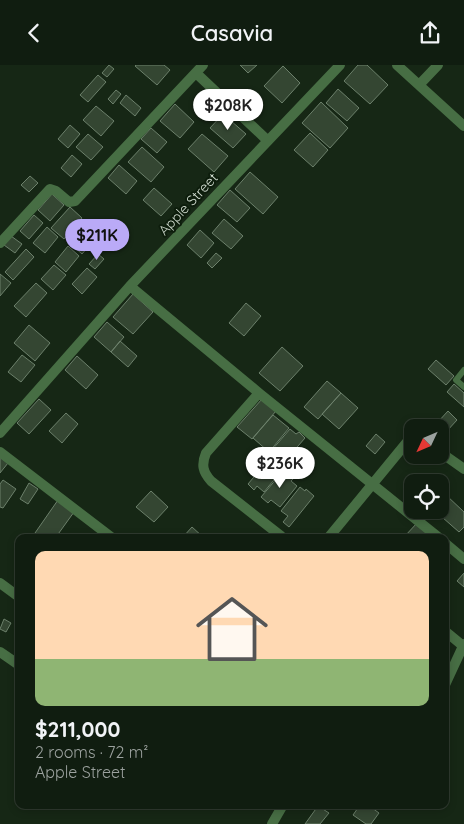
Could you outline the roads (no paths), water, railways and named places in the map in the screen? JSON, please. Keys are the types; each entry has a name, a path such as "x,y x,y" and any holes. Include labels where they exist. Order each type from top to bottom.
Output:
{"street":[{"name":"Apple Street","path":"0,433 130,286 340,65"},
{"path":"397,65 464,125"},
{"path":"418,85 438,65"},
{"path":"0,243 50,189 56,191 69,202 75,201 199,69 267,141"},
{"path":"130,286 434,534"},
{"path":"259,393 206,453 202,467 211,481 278,534"},
{"path":"333,534 404,446"},
{"path":"0,452 107,534"},
{"path":"449,458 464,469"},
{"path":"449,546 464,559"},
{"path":"0,583 15,594"},
{"path":"449,634 463,645 449,676"},
{"path":"0,652 15,662"},
{"path":"272,824 281,809"}],"lane":[{"path":"464,370 456,380 464,387"}]}
